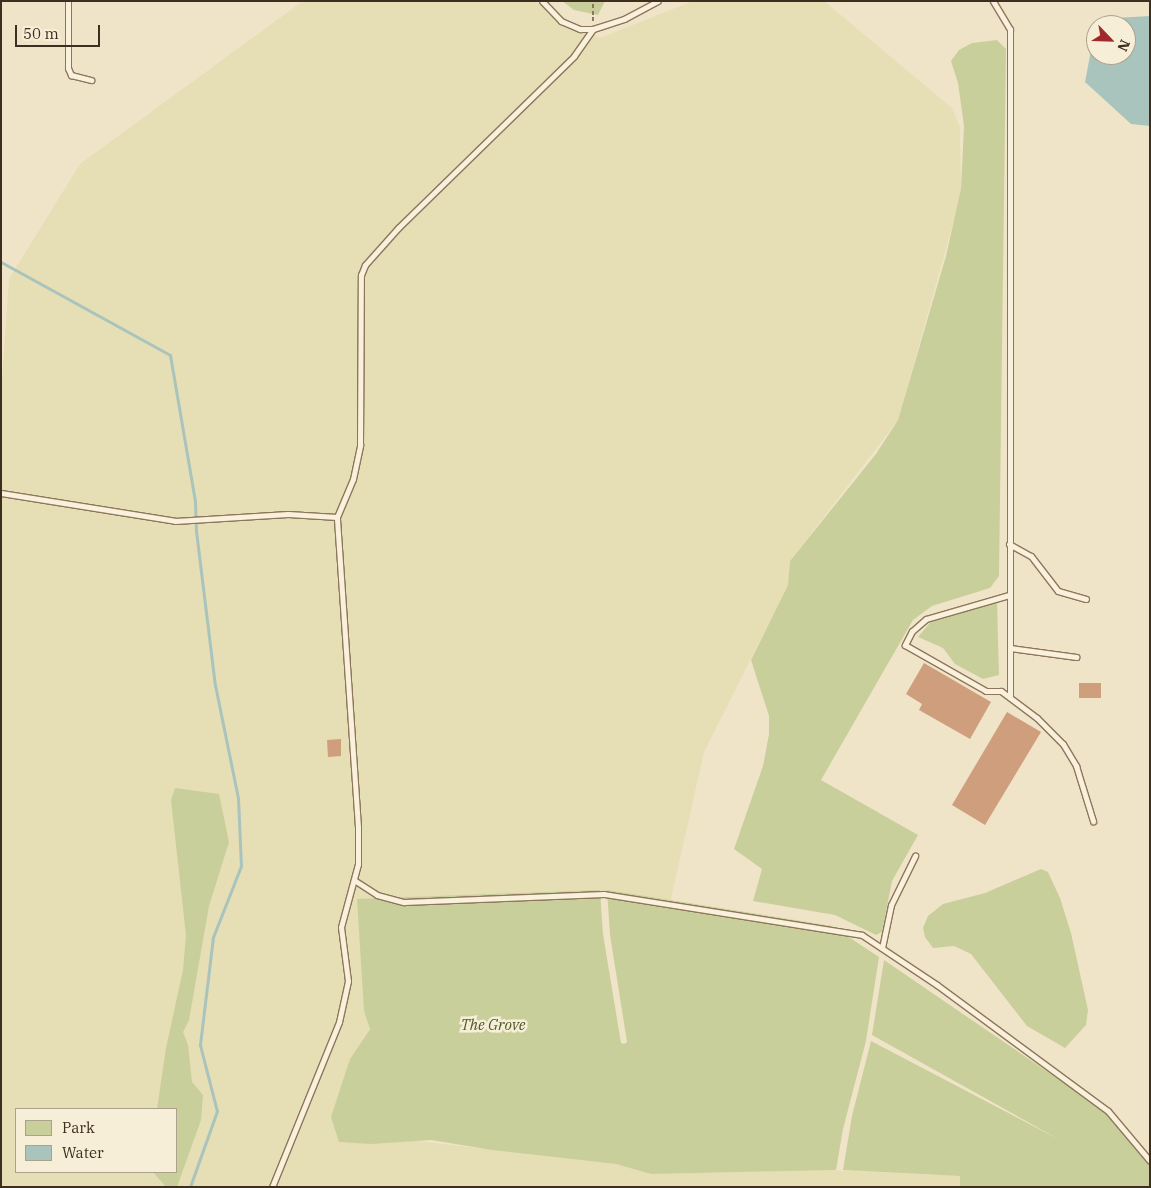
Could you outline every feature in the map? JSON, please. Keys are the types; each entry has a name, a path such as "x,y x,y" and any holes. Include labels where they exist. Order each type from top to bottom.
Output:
{"lane":[{"path":"68,1 68,68 70,76 91,80"},
{"path":"542,1 561,21 580,30 592,29 624,19 658,1"},
{"path":"993,1 1010,29 1010,697"},
{"path":"272,1187 345,1001 348,981 341,927 343,909 358,864 357,818 338,517 353,478 360,445 360,287 365,265 398,228 574,56 592,29"},
{"path":"1,493 165,520 288,514 338,517"},
{"path":"1009,544 1031,556 1058,591 1086,599"},
{"path":"1009,595 926,619 912,631 905,645 986,691 1001,691 1037,718 1063,744 1076,766 1093,820"},
{"path":"1010,648 1076,657"},
{"path":"882,948 891,905 915,856"},
{"path":"354,880 377,895 404,902 604,894 851,932 882,948 1108,1111 1150,1162"}],"path":[{"path":"592,29 593,1"}],"shaded area":[{"path":"303,1 534,1 600,38 693,1 824,1 952,108 960,127 961,195 898,420 790,561 788,585 704,752 670,903 600,890 367,1008 370,1028 350,1059 339,1142 409,1140 616,1164 651,1174 829,1170 960,1176 960,1187 1,1187 1,395 9,279 80,164"}],"green space":[{"path":"562,1 605,1 598,15 574,10"},
{"path":"997,40 1006,49 999,576 990,588 932,606 913,620 821,780 918,835 892,881 882,932 876,935 835,915 753,901 762,869 734,849 763,766 769,734 769,716 751,660 788,585 790,561 876,454 898,420 946,256 961,189 964,126 958,83 951,61 959,50 972,43"},
{"path":"997,601 999,675 983,679 955,664 943,648 918,637 934,618"},
{"path":"175,788 219,794 229,842 209,906 189,1020 183,1032 188,1045 192,1082 203,1095 201,1120 177,1187 166,1187 154,1173 178,1173 178,1108 157,1108 166,1048 183,970 186,935 171,800"},
{"path":"1041,869 1048,872 1060,898 1071,933 1088,1010 1086,1025 1065,1048 1027,1026 971,954 954,946 933,948 925,937 923,928 928,916 943,904 985,893"},
{"name":"The Grove","path":"600,890 603,934 621,1043 624,1044 627,1042 610,935 607,890 832,926 879,957 866,1041 843,1129 836,1170 651,1174 616,1164 492,1150 431,1140 371,1144 339,1142 331,1117 350,1059 370,1029 364,1011 357,899"},
{"path":"884,960 1102,1109 1150,1167 1150,1187 960,1187 960,1176 843,1170 852,1116 871,1041 1060,1140 872,1035"}],"water":[{"path":"1150,16 1150,126 1131,124 1085,82 1088,65 1136,65 1136,17"}],"building":[{"path":"924,663 991,702 970,739 919,710 922,704 906,694"},
{"path":"1079,683 1101,683 1101,698 1079,698"},
{"path":"1007,712 1041,732 985,825 952,805"},
{"path":"341,739 341,756 328,757 327,740"}],"waterway":[{"path":"1,262 170,355 195,502 196,531 215,685 238,798 241,866 213,937 200,1045 217,1111 190,1187"}]}
